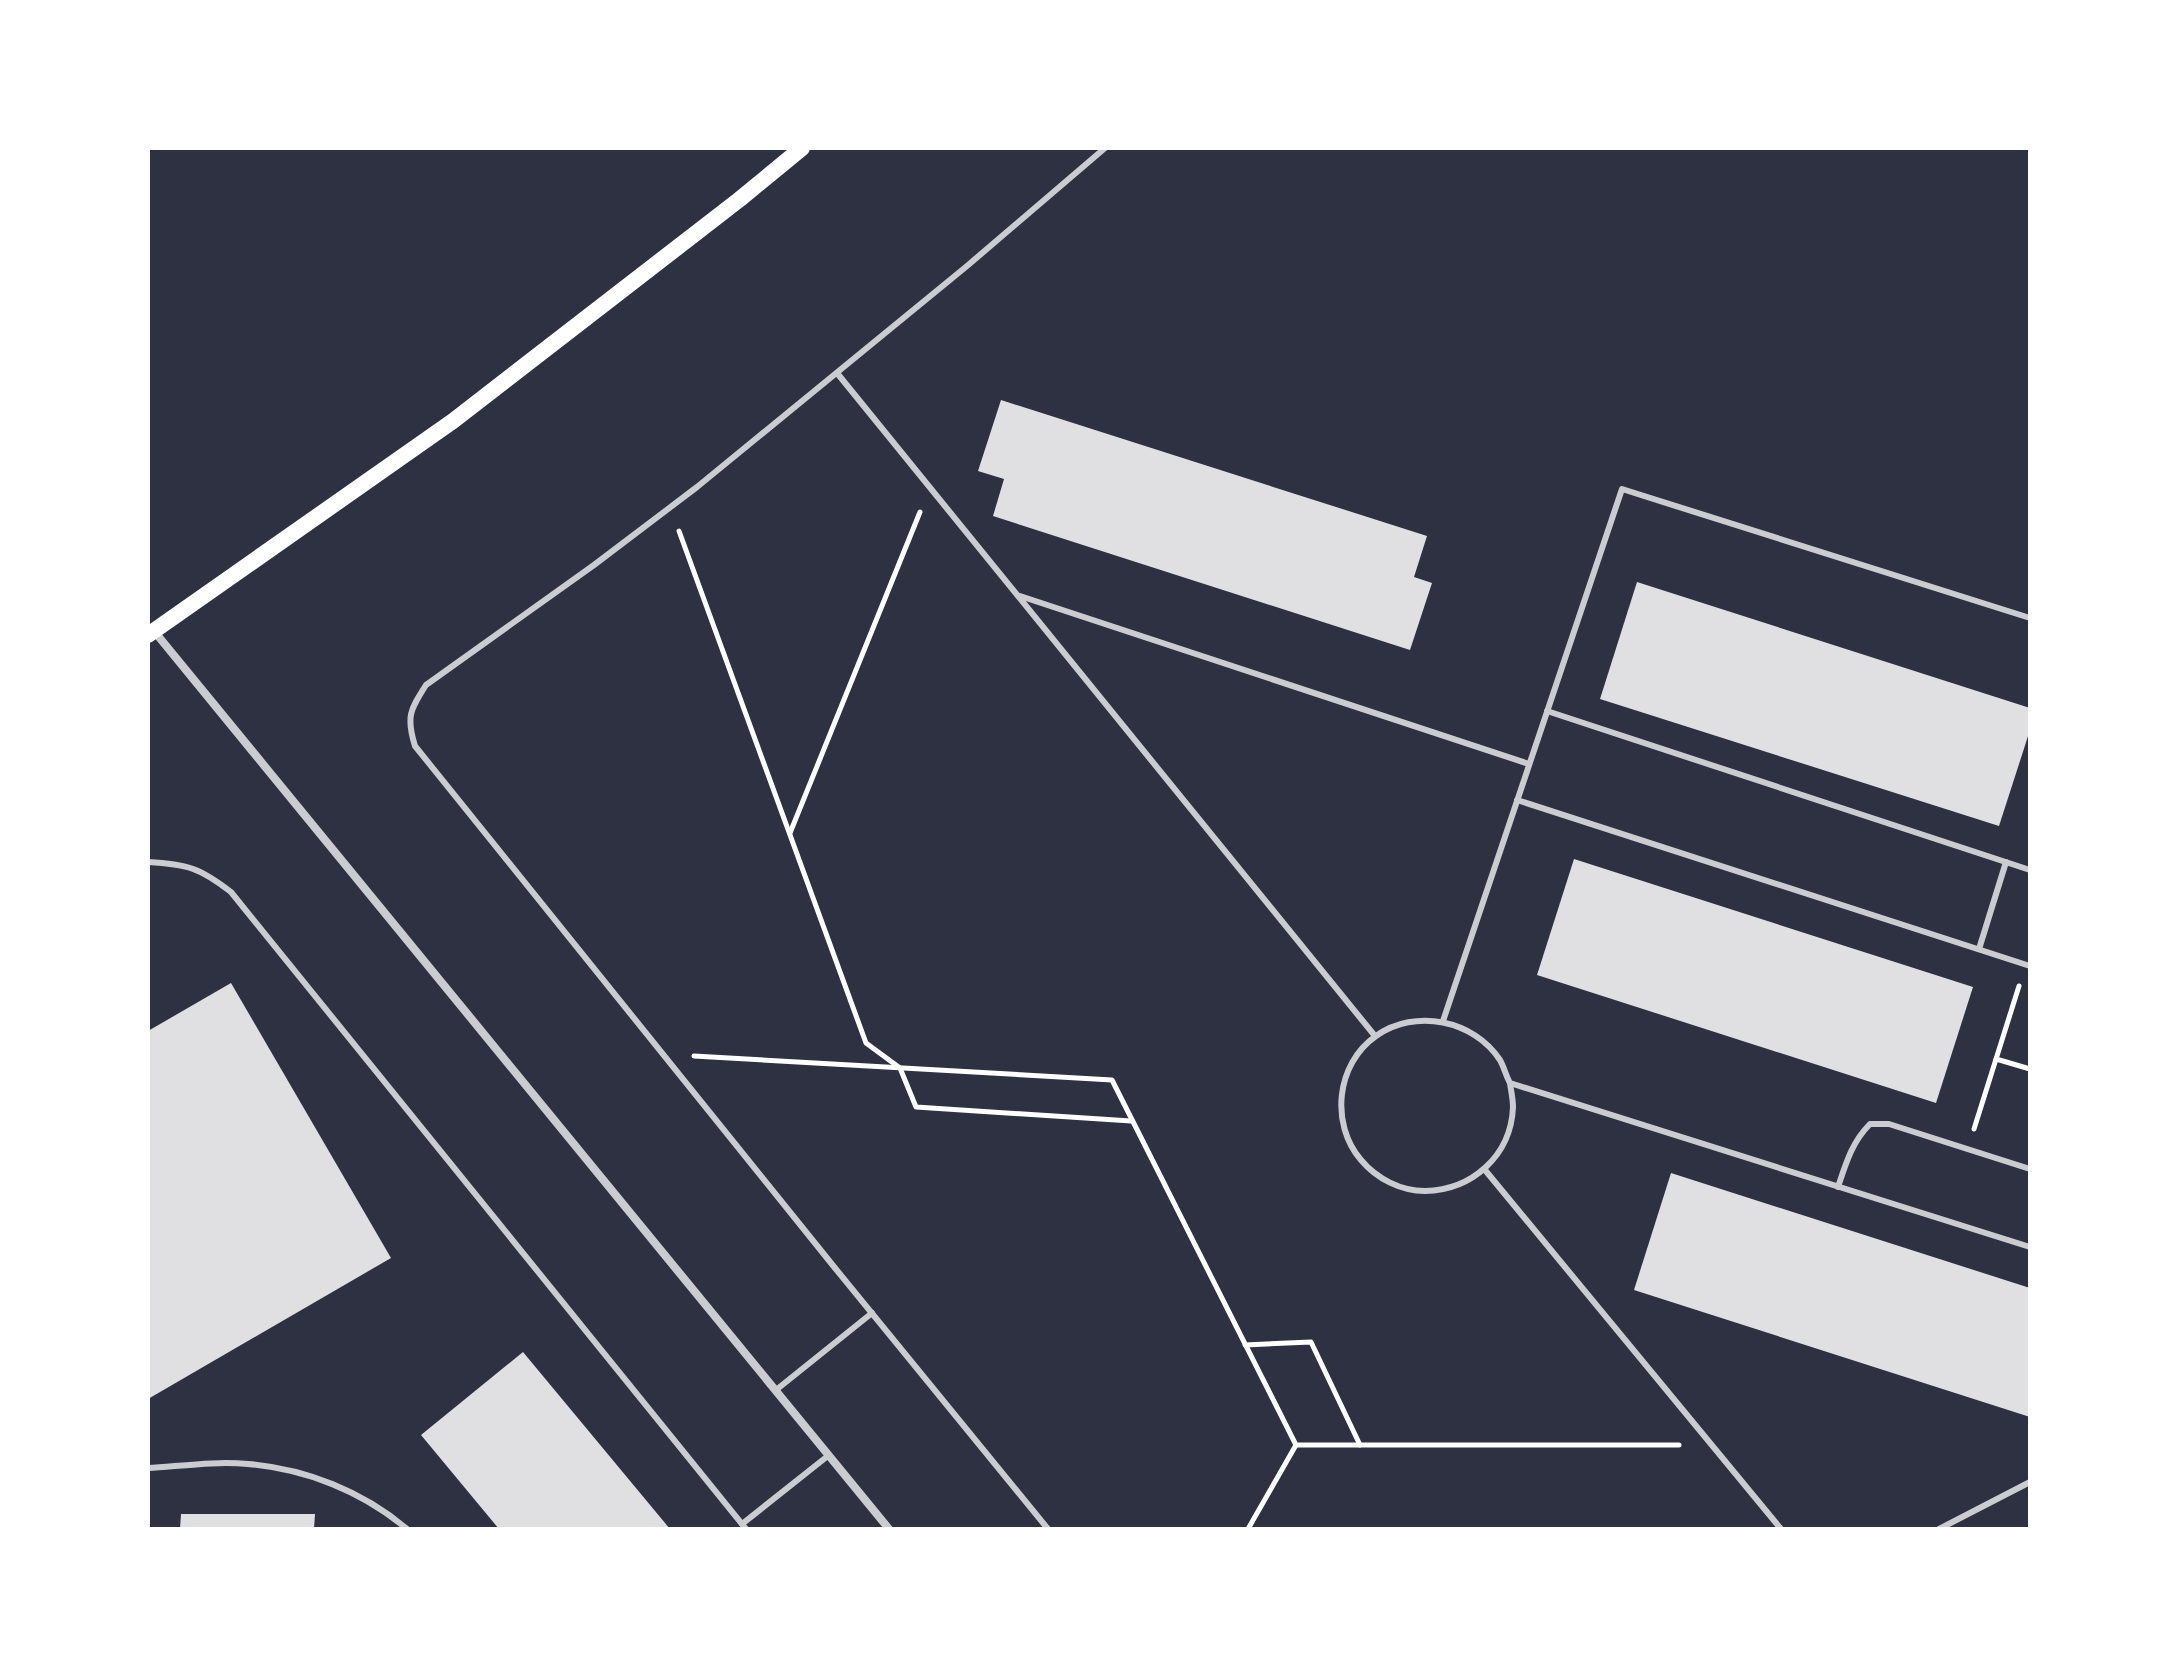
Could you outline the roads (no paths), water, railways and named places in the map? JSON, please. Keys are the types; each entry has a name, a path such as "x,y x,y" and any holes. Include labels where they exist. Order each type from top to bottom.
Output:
{"main road":[{"path":"151,633 453,421 802,148"}],"street":[{"path":"151,633 889,1529"}],"lane":[{"path":"1048,1529 415,746 409,726 413,705 426,685 670,508 967,266 1105,148"},
{"path":"837,373 1375,1036"},
{"path":"1443,1021 1622,489 2030,618"},
{"path":"1018,595 1529,764"},
{"path":"1547,711 2030,870"},
{"path":"1517,800 2028,965"},
{"path":"148,862 176,864 208,874 231,892 744,1527 829,1455"},
{"path":"1979,949 2006,862"},
{"path":"1419,1020 1443,1021 1466,1029 1485,1043 1500,1061 1510,1083 1513,1106 1509,1130 1500,1151 1485,1170 1463,1184 1439,1190 1414,1191 1389,1183 1368,1169 1352,1150 1343,1126 1340,1101 1345,1076 1357,1054 1375,1036 1396,1025 1419,1020"},
{"path":"1510,1083 2030,1247"},
{"path":"1838,1187 1858,1136 1870,1124 1889,1124 2030,1169"},
{"path":"1485,1170 1781,1529"},
{"path":"776,1390 872,1313"},
{"path":"148,1468 245,1464 293,1470 349,1490 407,1529"},
{"path":"1939,1529 2030,1482"}]}
